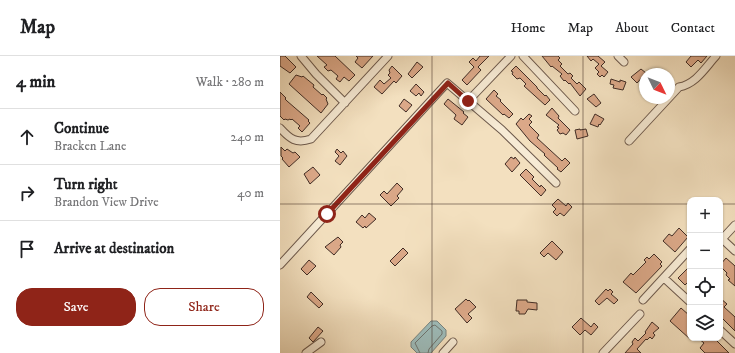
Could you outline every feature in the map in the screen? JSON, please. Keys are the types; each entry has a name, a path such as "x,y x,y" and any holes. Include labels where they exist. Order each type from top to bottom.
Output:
{"street":[{"path":"301,56 316,74 345,103"},
{"path":"280,128 291,139 302,142 311,139 388,56"},
{"path":"468,101 511,56"},
{"path":"523,56 576,111"},
{"path":"629,141 679,87 687,86 694,81 716,56"},
{"path":"280,266 448,83 508,135 556,183"},
{"path":"723,236 735,225"},
{"path":"723,240 735,251"},
{"path":"643,300 687,252"},
{"path":"664,278 687,299"},
{"path":"603,353 640,314"},
{"path":"723,333 735,344"},
{"path":"306,353 321,342"},
{"path":"443,353 453,342"}],"water":[{"path":"431,321 437,321 446,330 446,336 431,353 417,353 411,347 411,342"}],"building":[{"path":"280,56 285,56 296,67 290,73 280,66"},
{"path":"317,56 335,56 355,75 349,81 344,77 340,82 336,79 338,76 331,70 328,71 324,67 327,65"},
{"path":"356,56 373,56 362,68 355,62 358,58"},
{"path":"480,56 489,56 478,67 481,70 467,85 462,80 474,67 469,62 473,58 476,61"},
{"path":"542,56 558,56 560,58 558,60 562,64 560,66 568,74 570,73 573,76 571,78 577,84 579,82 586,89 580,96 570,83 569,84 565,80 564,81 560,76 562,74 552,66 551,67"},
{"path":"587,56 598,56 605,62 601,66 608,72 604,77 602,75 600,77 597,74 599,72 595,68 599,64 593,59 591,61"},
{"path":"691,56 707,56 701,63 698,60 691,67 686,62"},
{"path":"417,62 423,67 412,78 408,74"},
{"path":"392,66 402,76 396,83 394,81 382,94 374,87 380,80 384,84 391,78 388,75"},
{"path":"516,66 550,100 545,105 524,86 526,84 520,78 517,79 512,74 513,72 511,71"},
{"path":"639,71 639,81 637,83 631,77"},
{"path":"296,75 303,76 314,85 313,87 327,98 328,104 321,113 289,84"},
{"path":"611,79 626,82 623,90 613,88 614,85 610,84"},
{"path":"416,84 424,92 421,96 419,93 416,96 410,91"},
{"path":"494,90 498,94 496,96 513,114 509,118 504,114 503,115 486,99"},
{"path":"280,92 287,101 309,120 308,121 310,123 302,132 298,128 300,126 292,119 284,120 280,116"},
{"path":"594,94 601,103 596,107 587,99"},
{"path":"404,99 412,105 406,112 399,106"},
{"path":"448,99 468,117 462,125 454,119 456,115 444,104"},
{"path":"552,108 559,116 558,118 570,130 566,135 563,133 560,134 557,130 559,125 546,115"},
{"path":"529,114 532,116 529,119 532,122 529,125 539,135 537,138 562,161 565,158 570,163 561,172 544,155 545,154 530,141 516,124 521,118 523,120"},
{"path":"595,114 604,119 598,127 590,124"},
{"path":"586,129 588,136 577,139 575,130"},
{"path":"281,147 285,151 287,149 293,153 295,152 300,157 289,167 282,159"},
{"path":"337,149 341,153 343,151 347,156 340,165 335,161 339,156 335,152"},
{"path":"511,157 514,159 515,157 520,163 512,172 505,164"},
{"path":"313,167 320,175 310,184 304,174"},
{"path":"526,169 534,177 532,179 540,187 541,185 546,190 541,196 520,175"},
{"path":"397,183 403,189 397,196 399,198 391,206 380,195 384,191 387,194"},
{"path":"558,199 566,206 568,203 572,207 564,216 560,213 557,216 553,212 556,209 552,205"},
{"path":"369,213 376,219 366,228 365,226 363,228 356,222 362,215 365,218"},
{"path":"679,228 687,236 687,238 675,252 663,241 669,234 672,236"},
{"path":"338,237 343,242 340,245 341,247 334,255 325,247"},
{"path":"552,241 563,252 556,260 548,253 544,257 540,253"},
{"path":"403,248 408,253 395,266 390,261"},
{"path":"654,254 662,262 660,264 662,266 636,293 623,282 631,273 633,275 646,262 644,260 647,257 649,259"},
{"path":"726,258 735,266 735,286 728,280 730,279 723,269 723,262"},
{"path":"309,260 316,266 307,275 301,269"},
{"path":"687,269 687,283 685,285 678,278"},
{"path":"606,289 608,291 610,289 613,292 611,294 618,300 614,304 607,298 599,305 595,301"},
{"path":"311,292 323,304 319,308 307,297"},
{"path":"466,299 476,307 468,314 472,318 467,323 455,309"},
{"path":"517,300 527,300 527,302 537,303 537,310 528,309 525,314 519,314 519,311 516,311"},
{"path":"723,301 727,304 724,307 735,317 735,331 723,319"},
{"path":"681,308 687,313 687,336 670,321"},
{"path":"581,318 591,327 594,323 598,327 591,335 585,330 580,335 572,327"},
{"path":"652,322 659,328 653,333 655,335 652,339 650,337 647,340 646,339 637,349 641,353 625,353 633,344 632,342 635,338 638,341 646,333 645,332"},
{"path":"318,327 323,331 313,342 309,338"},
{"path":"702,341 717,341 729,353 705,353 700,348 704,343"}],"route":[{"path":"327,214 448,83 468,101"}]}
